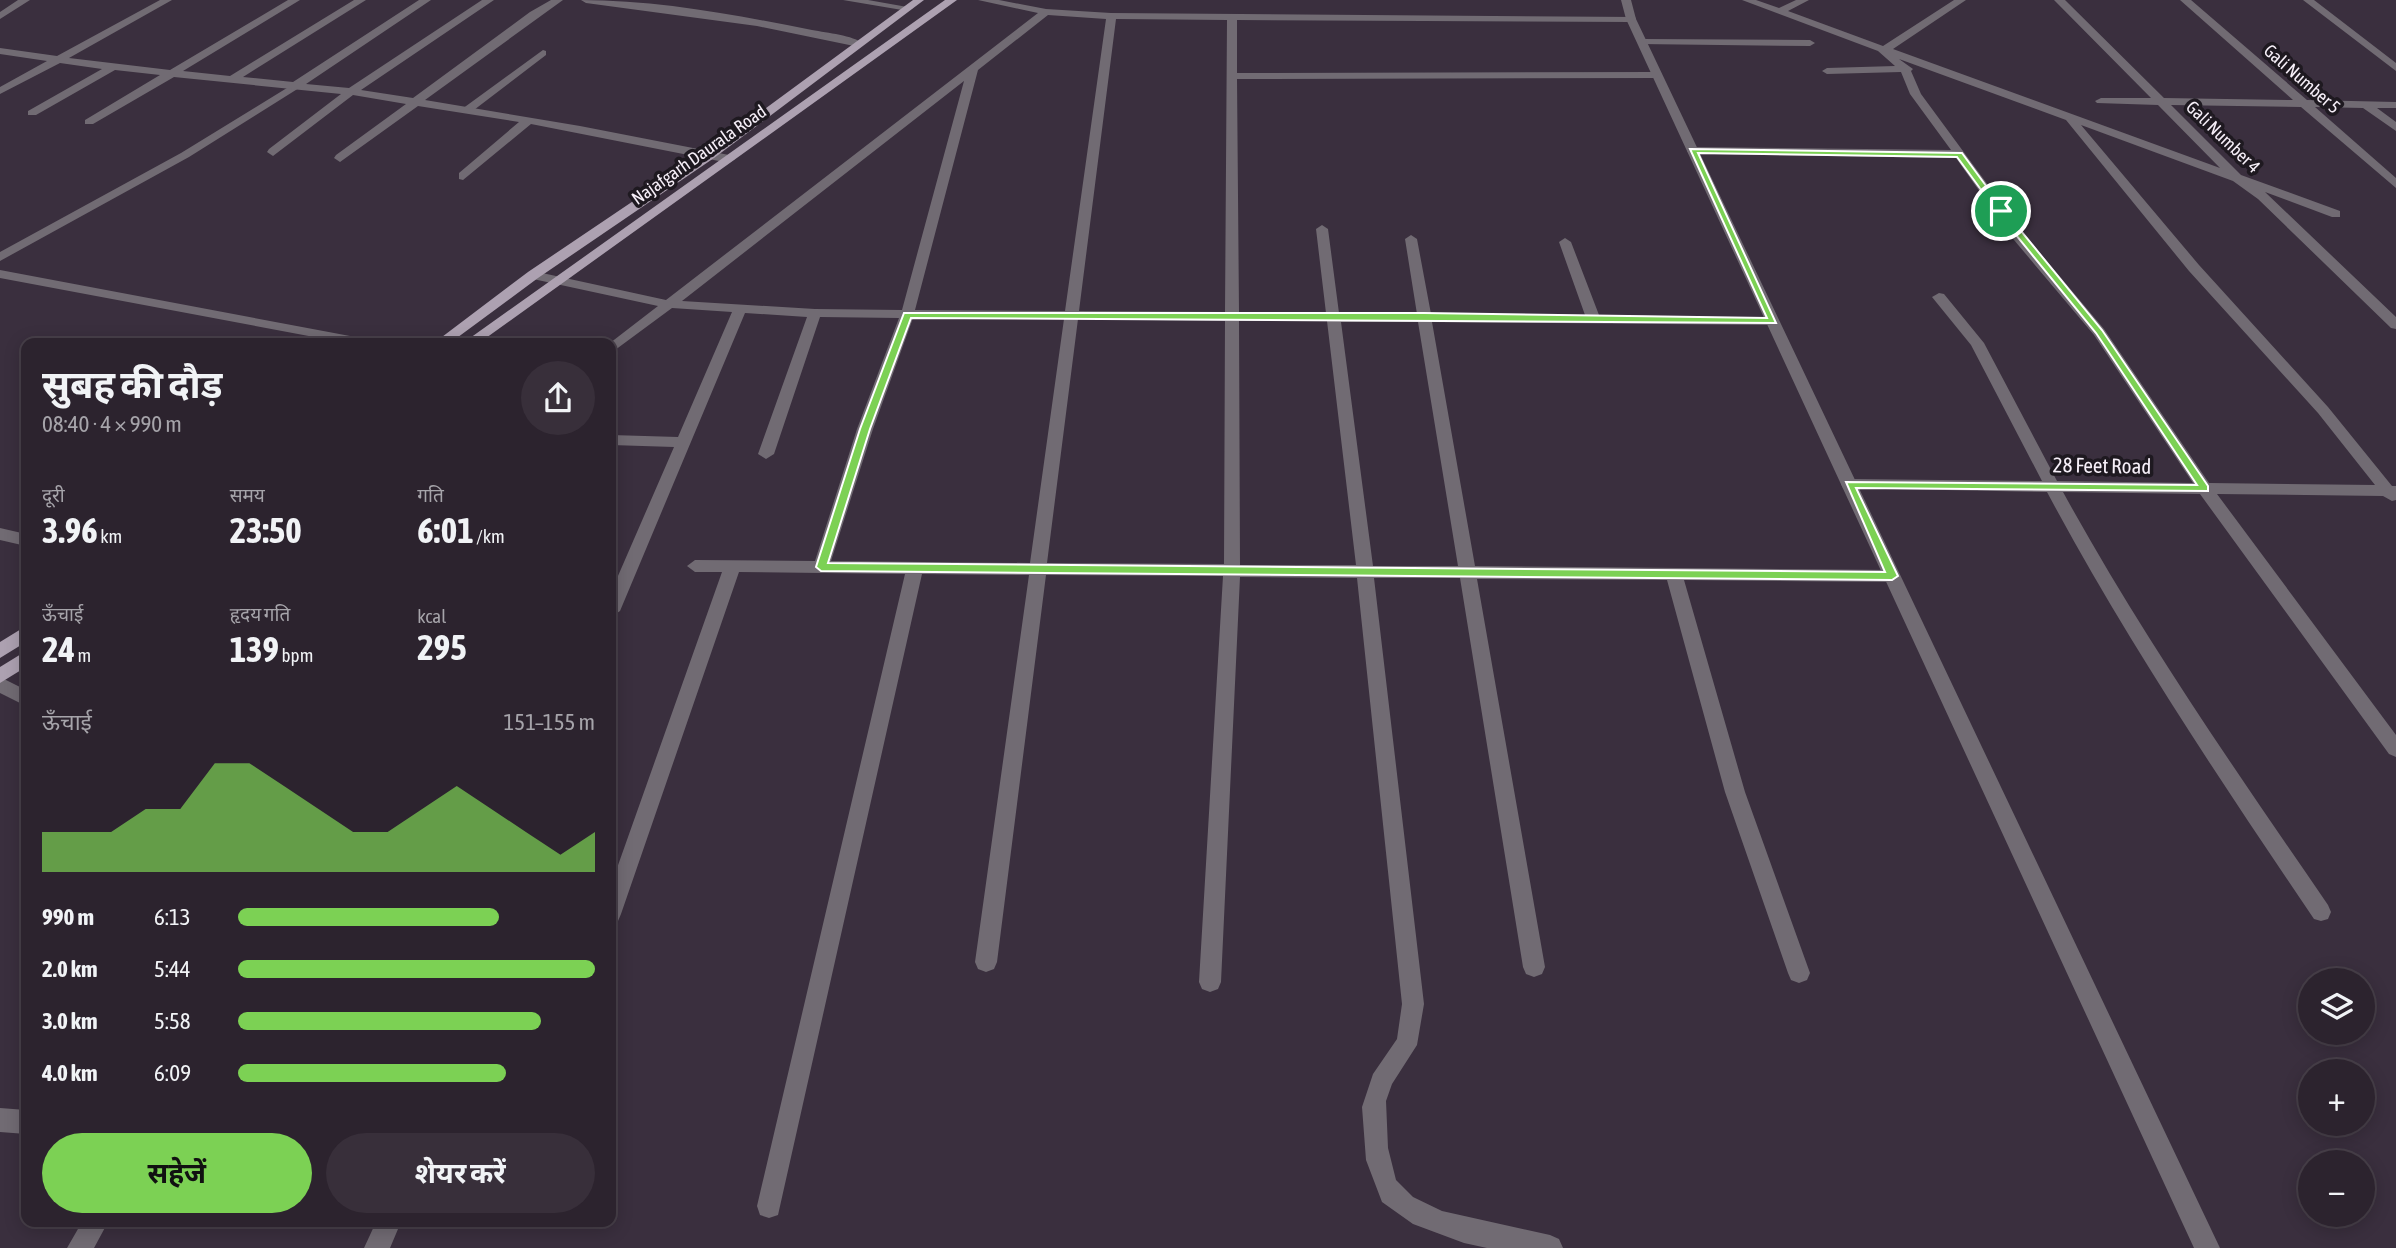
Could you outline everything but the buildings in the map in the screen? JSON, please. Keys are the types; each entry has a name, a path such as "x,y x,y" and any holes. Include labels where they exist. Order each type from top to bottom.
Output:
{"main road":[{"name":"Najafgarh Daurala Road","path":"448,338 534,275 710,155 919,0"},
{"name":"Najafgarh Daurala Road","path":"477,338 952,0"},
{"path":"0,650 21,636"},
{"path":"0,676 21,661"}],"street":[{"path":"0,16 25,0"},
{"path":"0,91 167,0"},
{"path":"89,122 174,73 232,34 295,0"},
{"path":"232,79 361,0"},
{"path":"295,86 426,0"},
{"path":"273,152 350,92 489,0"},
{"path":"340,158 534,14 558,0"},
{"path":"586,0 748,20 801,29 859,44"},
{"path":"983,0 1046,12 1111,16 1232,17 1371,12 1631,19"},
{"path":"1626,0 1631,19 1657,75 2207,1248"},
{"path":"1747,0 2336,214"},
{"path":"1779,12 1804,0"},
{"path":"1883,51 1961,0"},
{"name":"Gali Number 4","path":"2059,0 2238,179 2262,196 2396,325"},
{"name":"Gali Number 5","path":"2185,0 2396,184"},
{"path":"2308,0 2396,68"},
{"path":"616,345 1046,12"},
{"path":"986,962 1111,16"},
{"path":"1210,982 1232,570 1232,17"},
{"path":"0,51 113,67 350,92 528,121 729,159"},
{"path":"1883,51 1905,69 1916,94 2019,237 2099,332 2205,489 2396,749"},
{"path":"32,113 113,67"},
{"path":"821,567 865,429 907,315 973,67"},
{"path":"1827,71 1929,67"},
{"path":"1232,76 1657,75"},
{"path":"2101,102 2396,105"},
{"path":"2366,105 2396,128"},
{"path":"2066,117 2194,268 2323,410 2393,495"},
{"path":"463,176 528,121"},
{"path":"1693,151 1959,155"},
{"path":"2262,196 2290,197"},
{"path":"1322,229 1365,572 1413,1004 1410,1033 1404,1049 1382,1074 1375,1098 1375,1138 1379,1166 1390,1192 1411,1211 1447,1224 1550,1248"},
{"path":"1411,239 1534,967"},
{"path":"1565,242 1593,318"},
{"path":"534,275 667,304 815,313 1773,321"},
{"path":"1939,297 1977,342 2122,610 2207,746 2321,912"},
{"path":"616,599 740,309"},
{"path":"766,454 815,313"},
{"path":"616,440 684,442"},
{"name":"28 Feet Road","path":"1849,484 2205,489 2393,495"},
{"path":"0,534 21,539"},
{"path":"695,566 1892,576"},
{"path":"616,900 733,566"},
{"path":"769,1206 915,568"},
{"path":"1674,574 1735,792 1799,973"},
{"path":"0,684 21,696"},
{"path":"0,1120 21,1122"},
{"path":"80,1248 93,1227"},
{"path":"377,1248 387,1227"}],"lane":[{"path":"846,0 908,8"},
{"path":"1642,42 1810,43"},
{"path":"466,111 543,53"},
{"path":"0,257 185,155 295,86"},
{"path":"0,274 339,338"}],"route":[{"path":"1693,151 1959,155 2001,211 2019,237 2099,332 2205,489 1849,484 1892,576 821,567 865,429 907,315 1424,316 1773,321 1693,151"}]}
